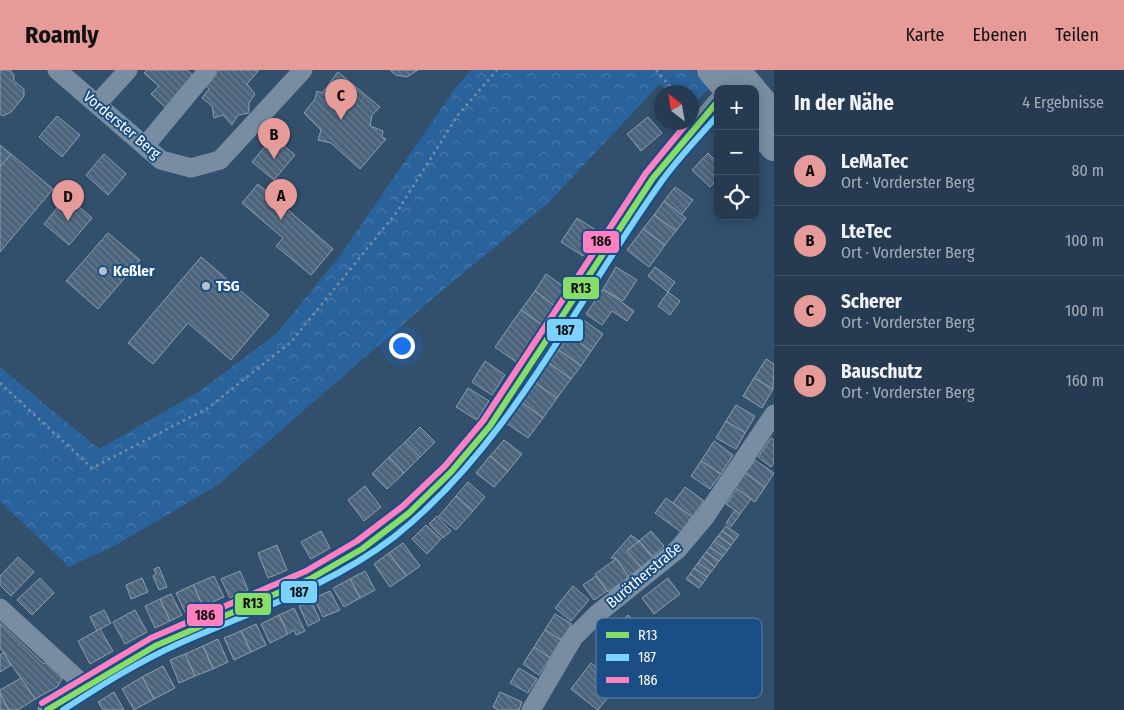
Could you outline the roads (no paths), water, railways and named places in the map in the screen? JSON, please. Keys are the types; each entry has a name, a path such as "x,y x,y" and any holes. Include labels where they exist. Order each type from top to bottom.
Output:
{"highway":[{"path":"711,70 724,85"},
{"path":"736,70 749,85"},
{"path":"759,98 774,116"},
{"path":"759,129 774,147"}],"street":[{"name":"Vorderster Berg","path":"56,70 161,160 192,168 220,160 303,70"},
{"path":"97,104 128,70"},
{"path":"145,146 208,70"},
{"path":"732,85 749,70"},
{"path":"47,710 135,656 172,638 310,579 372,543 421,505 468,455 490,426 648,185 714,106"},
{"name":"Burötherstraße","path":"531,710 574,638 596,615 678,548 705,517 774,414"},
{"path":"0,608 84,686"}],"place":[{"name":"Scherer","path":"341,120"},
{"name":"LteTec","path":"274,159"},
{"name":"LeMaTec","path":"281,220"},
{"name":"Bauschutz","path":"68,221"},
{"name":"Keßler","path":"103,271"},
{"name":"TSG","path":"206,286"}]}
